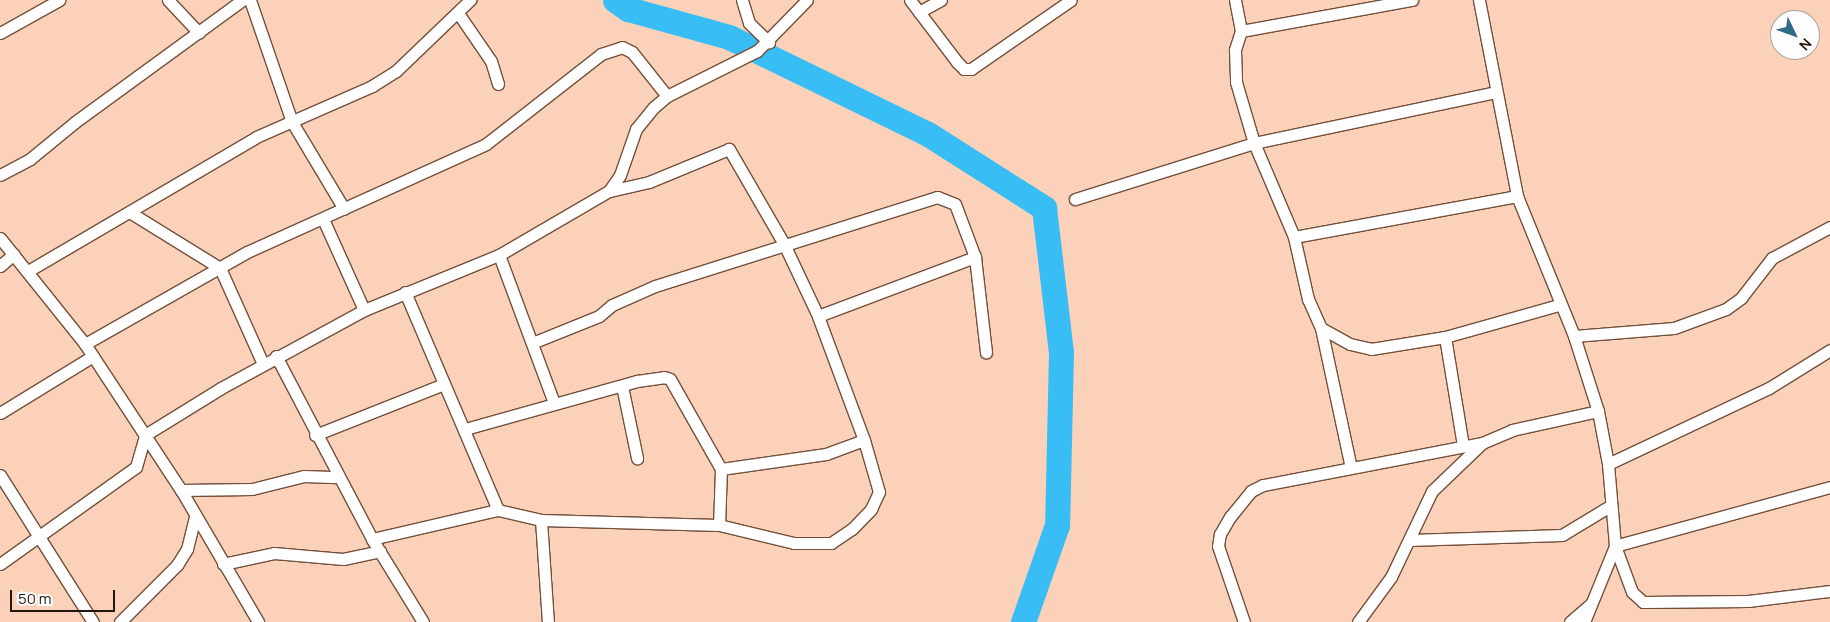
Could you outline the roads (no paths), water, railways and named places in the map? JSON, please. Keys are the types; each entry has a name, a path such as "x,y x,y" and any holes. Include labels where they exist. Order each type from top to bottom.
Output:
{"street":[{"path":"0,33 59,0"},
{"path":"168,0 200,33"},
{"path":"0,175 30,159 75,122 200,33 242,0"},
{"path":"250,0 292,122 344,210"},
{"path":"28,271 131,213 200,168 292,122 372,86 396,71 470,0"},
{"path":"742,0 749,23 769,42"},
{"path":"609,191 620,174 636,129 667,96 769,42 807,0"},
{"path":"910,0 957,62 964,69 971,70 1071,0"},
{"path":"919,12 940,0"},
{"path":"1235,0 1241,31 1235,50 1236,82 1254,143 1294,236 1308,299 1321,328 1351,468"},
{"path":"1241,31 1412,0"},
{"path":"1479,0 1495,92 1517,196 1559,305 1574,336 1598,411 1608,464 1610,506 1615,546 1632,592 1643,602 1748,601 1830,591"},
{"path":"458,13 491,61 498,84"},
{"path":"85,344 220,268 486,144 601,54 622,47 632,52 667,96"},
{"path":"1075,199 1254,143 1495,92"},
{"path":"0,564 136,467 145,435 276,356 364,310 499,255 609,191 650,182 729,149 784,244 818,316 864,440 879,492 871,509 831,543 794,543 718,525 541,520 498,510 372,539"},
{"path":"1294,236 1517,196"},
{"path":"532,343 599,316 612,305 655,286 784,244 937,198 955,204 975,257 986,352"},
{"path":"131,213 220,268 263,364"},
{"path":"323,219 364,310"},
{"path":"1574,336 1674,328 1726,309 1741,298 1772,258 1830,227"},
{"path":"0,238 85,344 181,490 195,518 258,622"},
{"path":"0,266 14,254"},
{"path":"499,255 554,403"},
{"path":"818,316 975,257"},
{"path":"405,292 498,510"},
{"path":"1321,328 1350,344 1370,350 1445,337 1559,305"},
{"path":"1445,337 1463,446"},
{"path":"1608,464 1769,388 1830,350"},
{"path":"0,413 93,356"},
{"path":"276,356 315,435 372,539 423,622"},
{"path":"465,429 554,403 664,376 670,379 721,469 718,525"},
{"path":"315,435 444,384"},
{"path":"622,386 638,458"},
{"path":"1244,622 1218,546 1220,534 1230,517 1250,491 1263,485 1482,443 1512,430 1598,411"},
{"path":"721,469 826,454 864,440"},
{"path":"1358,622 1391,577 1432,491 1482,443"},
{"path":"181,490 252,489 304,476 338,477"},
{"path":"2,481 93,622"},
{"path":"1615,546 1830,487"},
{"path":"1409,540 1562,535 1610,506"},
{"path":"120,622 177,565 188,549 195,518"},
{"path":"541,520 548,622"},
{"path":"1584,622 1615,546"},
{"path":"223,564 274,553 343,560 380,551"},
{"path":"1570,622 1594,601"}],"waterway":[{"path":"615,0 628,9 729,37 928,134 1044,208 1061,353 1057,525 1023,622"}]}
